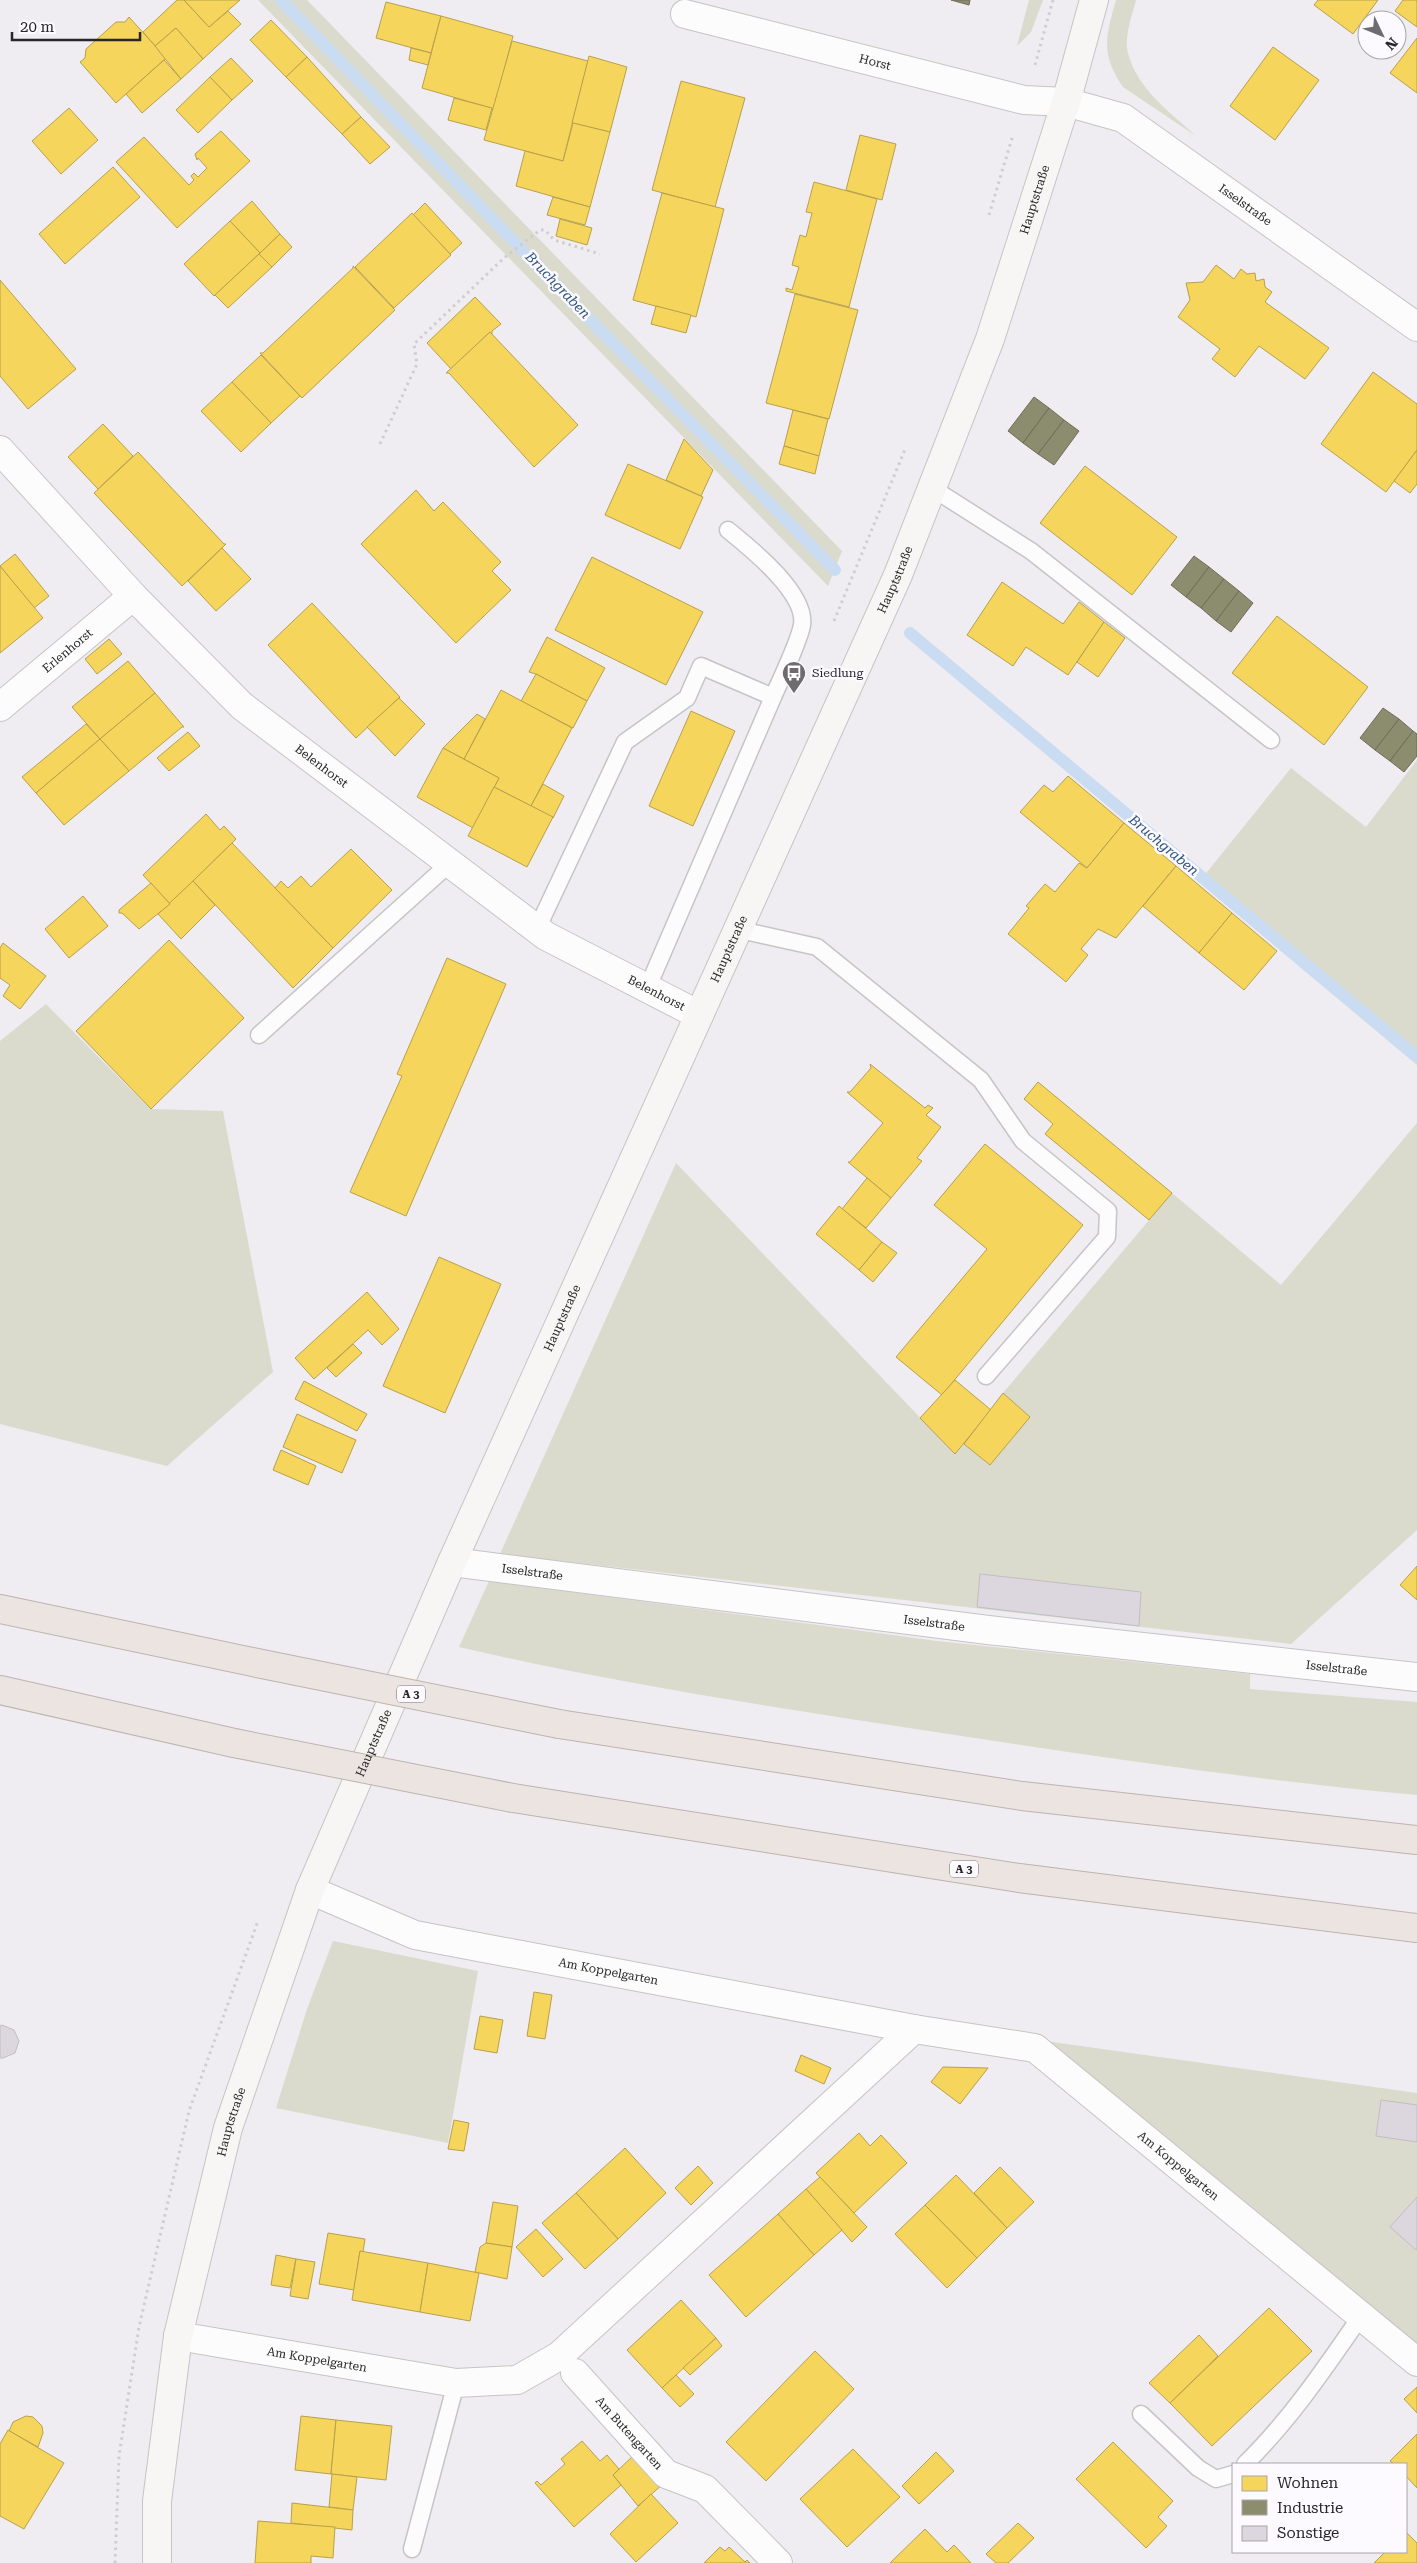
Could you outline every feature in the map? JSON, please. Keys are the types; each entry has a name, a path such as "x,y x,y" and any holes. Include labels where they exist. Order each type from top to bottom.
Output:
{"highway":[{"name":"A 3","path":"0,1609 559,1724 1022,1796 1417,1840"},
{"name":"A 3","path":"0,1690 234,1743 513,1798 1019,1878 1417,1928"}],"main road":[{"name":"Hauptstraße","path":"157,2563 158,2501 178,2336 228,2128 310,1890 452,1562 736,929 898,575 990,339 1066,102 1094,0"}],"street":[{"name":"Horst","path":"685,14 1024,100 1066,102"},
{"name":"Isselstraße","path":"1066,102 1123,118 1417,327"},
{"name":"Belenhorst","path":"0,450 133,596 242,706 537,929 699,1015"},
{"name":"Erlenhorst","path":"0,707 133,596"},
{"name":"Isselstraße","path":"452,1562 988,1630 1417,1677"},
{"name":"Am Koppelgarten","path":"310,1890 414,1935 914,2029 1035,2048 1417,2362"},
{"name":"Am Koppelgarten","path":"178,2336 456,2383 517,2380 559,2356 914,2029"},
{"name":"Am Butengarten","path":"575,2373 666,2474 705,2490 778,2563"}],"lane":[{"path":"932,488 1031,551 1271,740"},
{"path":"647,989 773,697 802,624 800,606 771,565 728,530"},
{"path":"537,929 625,742 687,698 701,666 773,697"},
{"path":"259,1035 450,863"},
{"path":"736,929 816,947 981,1080 1023,1141 1108,1211 1108,1237 986,1376"},
{"path":"1246,2463 1268,2442 1308,2393 1361,2316"},
{"path":"412,2549 456,2383"},
{"path":"1141,2414 1198,2468 1216,2479 1232,2474"}],"path":[{"path":"380,444 417,364 414,344 504,258 540,230 545,230 554,240 600,254"}],"shaded area":[{"path":"258,0 307,0 842,551 828,586"},
{"path":"1029,0 1043,0 1031,32 1017,46"},
{"path":"1116,0 1136,0 1129,26 1127,47 1132,66 1139,78 1165,109 1196,136 1123,87 1111,64 1107,44"},
{"path":"1417,760 1417,1065 1199,882 1291,768 1366,827"},
{"path":"46,1004 150,1109 223,1111 273,1372 167,1466 0,1424 0,1041"},
{"path":"1417,1123 1417,1530 1291,1644 500,1554 676,1163 955,1454 964,1444 990,1465 1030,1417 1003,1393 1172,1193 1281,1285"},
{"path":"489,1581 937,1641 1250,1674 1250,1689 1417,1702 1417,1795 1172,1767 870,1722 634,1683 459,1647"},
{"path":"333,1941 478,1971 448,2143 276,2108 307,2009"},
{"path":"1045,2041 1417,2093 1417,2349"}],"building: Wohnen":[{"path":"177,0 184,0 209,27 228,11 241,24 203,59 176,28 155,46 143,32"},
{"path":"184,0 240,0 209,27"},
{"path":"1318,0 1378,0 1371,10 1357,10 1357,29 1353,34 1314,5"},
{"path":"1403,0 1417,0 1417,27 1407,20 1407,10 1396,10"},
{"path":"386,2 441,16 431,53 376,38"},
{"path":"441,16 513,36 494,109 422,88"},
{"path":"129,17 166,58 116,103 80,62 85,58 86,49 116,22 125,22"},
{"path":"271,20 307,57 286,77 250,40"},
{"path":"176,28 203,59 181,79 155,46"},
{"path":"1417,38 1417,93 1390,73 1400,60 1407,60 1407,51"},
{"path":"512,41 588,61 563,161 484,140"},
{"path":"1273,47 1319,80 1275,140 1230,106"},
{"path":"411,48 431,53 428,65 409,60"},
{"path":"589,56 627,67 610,132 572,123"},
{"path":"307,57 361,117 342,134 286,77"},
{"path":"231,58 253,81 232,100 210,77"},
{"path":"164,60 181,79 142,113 126,94"},
{"path":"210,77 232,100 198,133 176,110"},
{"path":"681,81 745,98 715,207 652,190"},
{"path":"454,98 492,108 486,130 448,120"},
{"path":"69,108 98,140 61,174 32,141"},
{"path":"361,117 390,147 370,164 342,134"},
{"path":"573,123 610,132 590,207 516,186 525,151 563,161"},
{"path":"221,131 250,161 177,228 116,162 144,137 189,185 194,180 191,176 194,173 198,177 207,168 198,158 197,160 195,154"},
{"path":"860,135 896,144 882,200 846,190"},
{"path":"113,167 140,197 65,264 39,234"},
{"path":"814,182 877,199 849,307 786,291 786,288 792,290 799,267 792,265 800,235 806,237 812,213 806,212"},
{"path":"662,193 724,209 696,317 633,300"},
{"path":"553,197 590,207 585,225 547,215"},
{"path":"252,201 280,234 260,253 230,221"},
{"path":"425,203 462,243 450,254 413,215"},
{"path":"412,213 451,255 394,308 355,267"},
{"path":"560,219 592,228 587,245 556,236"},
{"path":"230,221 260,253 214,296 184,264"},
{"path":"280,234 292,247 272,267 259,254"},
{"path":"259,254 272,267 228,308 215,295"},
{"path":"1216,265 1234,279 1241,269 1247,274 1255,273 1256,281 1264,279 1265,287 1272,292 1265,302 1329,348 1305,379 1259,346 1235,377 1212,359 1220,349 1178,317 1190,300 1186,283 1203,282"},
{"path":"353,266 395,310 302,398 260,353 263,353"},
{"path":"0,280 76,369 28,409 0,376"},
{"path":"795,294 858,310 829,419 766,403"},
{"path":"475,297 501,324 492,331 492,335 490,332 451,369 427,343"},
{"path":"656,306 691,315 686,333 651,324"},
{"path":"490,332 578,425 534,467 449,373 446,373"},
{"path":"261,355 300,396 271,423 232,382"},
{"path":"1373,372 1417,404 1417,450 1386,492 1321,444"},
{"path":"232,382 271,423 241,452 201,411"},
{"path":"793,410 828,419 819,456 784,446"},
{"path":"103,424 133,456 98,489 68,457"},
{"path":"684,439 713,470 701,496 666,480"},
{"path":"784,446 819,456 815,474 779,464"},
{"path":"1417,450 1417,484 1410,493 1394,481"},
{"path":"138,452 226,544 182,586 94,493"},
{"path":"628,464 703,497 680,549 605,515"},
{"path":"1085,466 1177,537 1132,595 1040,523"},
{"path":"416,490 434,511 443,502 501,562 492,571 511,590 456,643 361,544"},
{"path":"222,548 251,579 216,611 188,581"},
{"path":"15,554 49,596 34,608 0,566"},
{"path":"592,557 703,612 666,685 555,630"},
{"path":"0,566 43,618 0,653"},
{"path":"1002,582 1063,624 1079,602 1104,622 1068,675 1026,647 1013,666 967,635"},
{"path":"312,603 400,697 356,738 268,645"},
{"path":"1277,616 1368,687 1324,745 1232,673"},
{"path":"1104,622 1125,638 1098,677 1077,662"},
{"path":"547,637 605,668 587,701 529,672"},
{"path":"109,639 122,654 97,674 85,659"},
{"path":"128,661 155,693 100,739 72,707"},
{"path":"536,674 587,701 573,728 521,701"},
{"path":"501,690 572,728 531,806 494,787 499,778 464,759"},
{"path":"155,693 184,727 129,771 100,739"},
{"path":"399,698 425,724 395,756 367,727"},
{"path":"691,711 735,731 693,826 649,806"},
{"path":"477,714 485,719 464,759 443,748"},
{"path":"86,724 100,739 36,793 22,777"},
{"path":"188,732 200,746 169,771 157,758"},
{"path":"100,739 129,771 64,825 36,793"},
{"path":"443,748 499,778 473,828 417,797"},
{"path":"1068,776 1124,823 1087,868 1020,812 1044,785 1053,792"},
{"path":"543,784 564,796 553,818 531,806"},
{"path":"494,787 553,817 527,867 468,836"},
{"path":"206,814 220,830 224,826 236,839 170,904 143,875"},
{"path":"1124,823 1176,866 1116,938 1098,929 1081,949 1088,955 1066,982 1008,934 1029,908 1026,906 1045,884 1055,892 1079,863 1087,868"},
{"path":"232,843 333,948 293,988 193,881"},
{"path":"351,849 392,890 333,948 275,888 281,881 288,888 301,876 311,887"},
{"path":"1176,866 1232,913 1199,953 1143,906"},
{"path":"193,881 215,905 181,939 158,914"},
{"path":"151,883 170,904 139,929 122,913 119,913 119,910"},
{"path":"83,896 108,926 69,958 45,929"},
{"path":"1232,913 1277,951 1244,990 1199,953"},
{"path":"169,940 244,1018 151,1109 76,1031"},
{"path":"3,943 46,976 20,1009 3,996 10,985 0,978 0,948"},
{"path":"447,958 506,984 406,1216 350,1192 402,1076 397,1074"},
{"path":"870,1064 925,1108 928,1105 933,1108 926,1115 941,1127 917,1158 922,1161 891,1198 848,1162 883,1123 847,1092 850,1092 871,1068"},
{"path":"1038,1082 1172,1193 1149,1220 1045,1134 1053,1124 1024,1099"},
{"path":"985,1144 1083,1225 942,1395 896,1357 987,1249 934,1205"},
{"path":"867,1178 891,1198 866,1228 842,1209"},
{"path":"839,1206 882,1242 859,1270 816,1234"},
{"path":"882,1242 897,1253 873,1282 859,1270"},
{"path":"439,1257 501,1284 445,1413 383,1386"},
{"path":"367,1292 399,1329 382,1345 368,1330 314,1379 295,1358"},
{"path":"353,1344 362,1353 336,1377 327,1368"},
{"path":"955,1380 991,1410 955,1454 920,1418"},
{"path":"304,1381 367,1414 357,1431 295,1399"},
{"path":"1003,1393 1030,1417 990,1465 964,1444"},
{"path":"297,1414 356,1440 342,1473 283,1447"},
{"path":"281,1450 316,1466 308,1485 273,1470"},
{"path":"1417,1566 1417,1600 1400,1585"},
{"path":"534,1992 552,1995 545,2039 527,2036"},
{"path":"480,2016 503,2020 497,2053 474,2049"},
{"path":"801,2055 831,2068 824,2084 795,2071"},
{"path":"943,2067 988,2068 960,2104 931,2082"},
{"path":"454,2120 469,2123 464,2151 448,2149"},
{"path":"859,2133 870,2146 881,2135 907,2163 854,2213 816,2173"},
{"path":"625,2148 666,2193 618,2239 576,2193"},
{"path":"698,2166 713,2183 691,2205 675,2188"},
{"path":"1000,2167 1034,2202 1007,2228 974,2193"},
{"path":"956,2175 1007,2228 977,2258 925,2205"},
{"path":"820,2177 867,2227 852,2242 806,2189"},
{"path":"806,2189 842,2230 814,2255 778,2214"},
{"path":"576,2193 618,2239 585,2269 542,2223"},
{"path":"493,2202 518,2206 512,2247 486,2243"},
{"path":"925,2205 977,2258 947,2288 895,2234"},
{"path":"778,2214 814,2255 746,2317 709,2275"},
{"path":"536,2229 563,2259 543,2277 516,2247"},
{"path":"328,2233 365,2239 363,2252 360,2251 354,2290 319,2284"},
{"path":"486,2243 512,2247 507,2279 475,2272 480,2247"},
{"path":"360,2251 428,2263 420,2312 352,2300"},
{"path":"276,2255 296,2259 290,2288 271,2285"},
{"path":"296,2259 315,2262 308,2299 290,2296"},
{"path":"428,2263 479,2273 470,2321 420,2312"},
{"path":"681,2300 716,2338 662,2388 627,2350"},
{"path":"1269,2308 1312,2351 1212,2446 1170,2403"},
{"path":"1199,2335 1218,2356 1170,2403 1149,2383"},
{"path":"716,2338 722,2346 690,2375 683,2368"},
{"path":"815,2351 854,2389 766,2481 726,2442"},
{"path":"676,2375 694,2394 680,2407 662,2388"},
{"path":"1417,2387 1417,2413 1404,2399"},
{"path":"26,2416 33,2417 42,2426 43,2433 38,2447 9,2431 13,2422"},
{"path":"301,2416 336,2420 331,2474 295,2470"},
{"path":"336,2420 392,2426 386,2480 331,2474"},
{"path":"8,2430 64,2463 24,2529 0,2516 0,2444"},
{"path":"1417,2434 1417,2488 1407,2477 1407,2463 1393,2463 1390,2461"},
{"path":"582,2441 600,2461 607,2455 619,2469 613,2475 621,2485 574,2527 535,2483 537,2481 541,2485 565,2464 561,2459"},
{"path":"1113,2442 1173,2501 1158,2517 1167,2526 1146,2548 1076,2479"},
{"path":"853,2449 900,2497 847,2547 800,2499"},
{"path":"936,2452 954,2471 919,2504 902,2486"},
{"path":"635,2454 663,2484 638,2506 613,2475"},
{"path":"332,2474 357,2477 353,2510 329,2507"},
{"path":"651,2494 678,2523 636,2562 610,2534"},
{"path":"292,2503 353,2510 352,2530 291,2523"},
{"path":"258,2521 335,2527 333,2558 311,2556 311,2563 255,2563"},
{"path":"1018,2523 1034,2538 1008,2563 996,2563 986,2554"},
{"path":"925,2529 947,2552 954,2545 971,2563 890,2563"},
{"path":"1407,2533 1417,2543 1417,2563 1374,2563 1384,2553 1407,2553"},
{"path":"720,2547 725,2551 729,2547 745,2562 747,2560 750,2563 704,2563"}],"building: Industrie":[{"path":"951,0 970,0 969,5"},
{"path":"1034,397 1049,408 1023,443 1008,431"},
{"path":"1049,408 1064,420 1038,454 1023,443"},
{"path":"1064,420 1079,431 1054,465 1038,454"},
{"path":"1194,556 1209,567 1186,597 1171,585"},
{"path":"1209,567 1224,579 1201,608 1186,597"},
{"path":"1224,579 1239,591 1216,621 1201,608"},
{"path":"1239,591 1253,603 1231,632 1216,621"},
{"path":"1383,708 1399,719 1375,750 1360,738"},
{"path":"1399,719 1413,731 1390,761 1375,750"},
{"path":"1413,731 1417,734 1417,756 1404,772 1390,761"}],"building: Sonstige":[{"path":"980,1574 1141,1592 1139,1626 977,1607"},
{"path":"2,2025 14,2030 19,2041 15,2053 0,2058 0,2026"},
{"path":"1381,2100 1417,2105 1417,2142 1376,2136"},
{"path":"1417,2197 1417,2249 1416,2250 1390,2227"}],"waterway":[{"name":"Bruchgraben","path":"281,0 552,281 835,570"},
{"name":"Bruchgraben","path":"910,633 1417,1057"}],"place":[{"name":"Siedlung","path":"794,694"}]}
